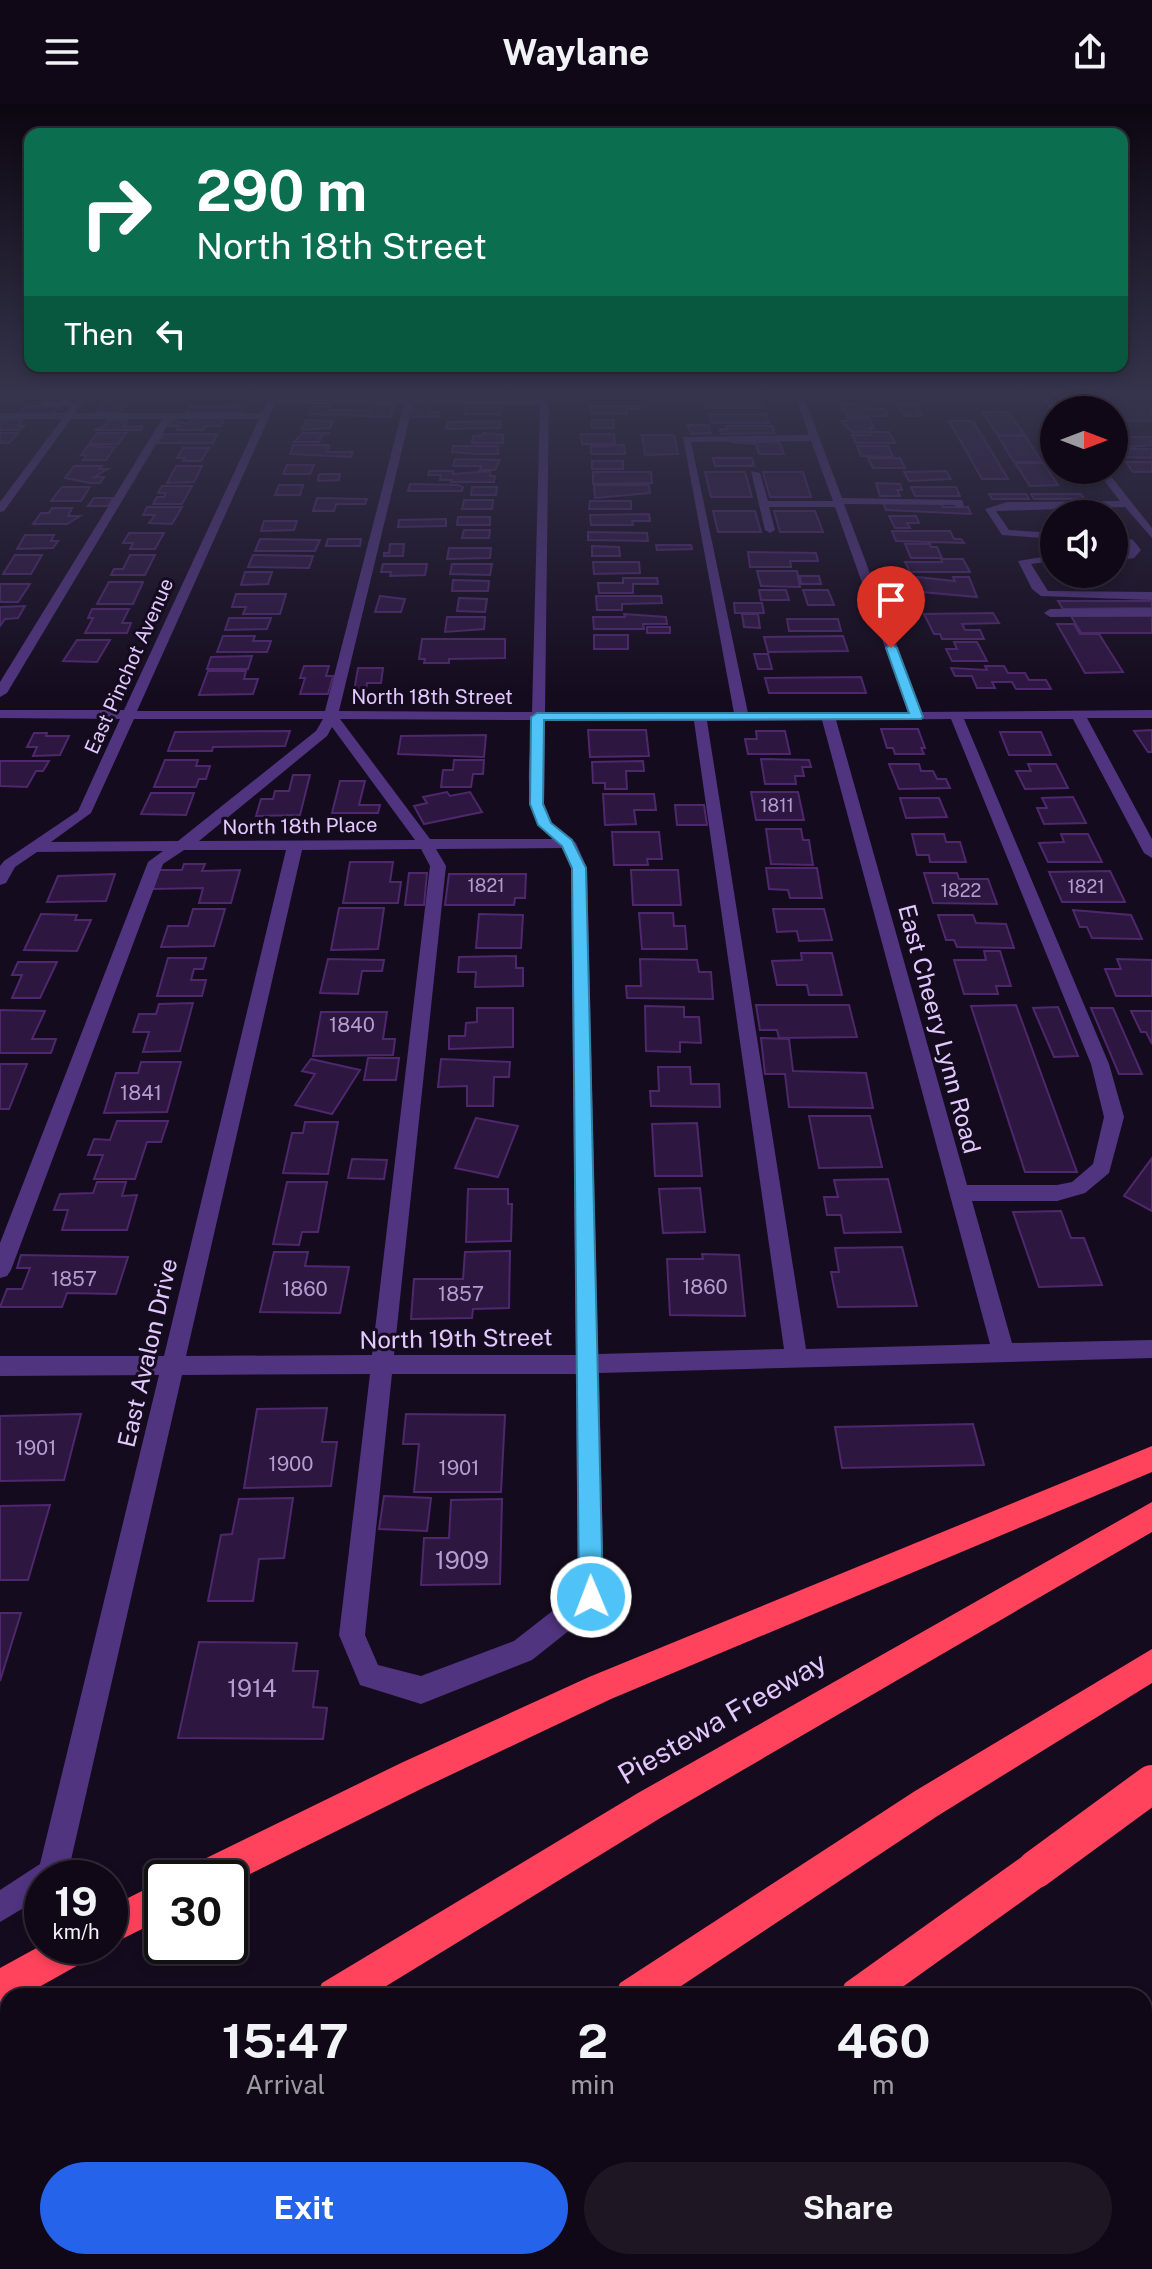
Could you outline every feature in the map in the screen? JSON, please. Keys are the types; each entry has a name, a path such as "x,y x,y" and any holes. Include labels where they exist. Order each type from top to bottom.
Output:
{"highway":[{"path":"241,1860 413,1775 600,1688 1152,1459"},
{"name":"Piestewa Freeway","path":"348,1988 650,1805 1147,1518"},
{"path":"645,1988 927,1803 1152,1665"},
{"path":"869,1988 1152,1784"},
{"path":"0,1988 43,1964"}],"street":[{"path":"0,693 122,493"},
{"name":"East Pinchot Avenue","path":"0,880 9,864 84,813 228,493"},
{"path":"0,1270 156,862 198,835 322,733 331,716 386,493"},
{"path":"331,716 426,844 438,866 352,1635 369,1676 421,1690 523,1651 591,1597 579,868 568,843 545,825 537,804 542,493"},
{"path":"697,493 742,717"},
{"path":"760,493 770,530"},
{"path":"834,493 917,717"},
{"path":"763,504 958,502 959,505"},
{"path":"1128,504 1152,535"},
{"path":"1040,505 1007,505 990,509 1006,533 1040,535"},
{"path":"1128,543 1152,546"},
{"path":"1128,556 1135,546"},
{"path":"1040,559 1024,561 1038,589 1045,594 1152,596"},
{"path":"1050,613 1152,612"},
{"name":"North 18th Street","path":"0,714 537,717 1152,714"},
{"path":"1078,715 1152,853"},
{"path":"956,716 1100,1064 1114,1117 1102,1168 1078,1188 1057,1193 959,1193"},
{"path":"700,717 797,1360"},
{"name":"East Cheery Lynn Road","path":"828,717 1004,1355"},
{"name":"North 18th Place","path":"33,847 568,843"},
{"name":"East Avalon Drive","path":"51,1860 295,845"},
{"name":"North 19th Street","path":"0,1366 588,1364 1152,1349"},
{"path":"0,1907 24,1892"}],"building":[{"path":"57,493 86,493 81,501 51,501"},
{"path":"166,493 188,493 182,504 153,504 157,497 164,497"},
{"path":"276,493 301,493 300,495"},
{"path":"471,493 496,493 496,495"},
{"path":"595,493 650,493 595,498"},
{"path":"710,493 751,493 752,497 711,497"},
{"path":"769,493 810,493 811,497 770,497"},
{"path":"879,493 899,493 900,496 880,496"},
{"path":"914,493 959,493 960,496 915,496"},
{"path":"989,494 1026,494 1029,499 992,499"},
{"path":"1031,494 1081,494 1084,499 1034,499"},
{"path":"94,498 113,498 108,506 88,506"},
{"path":"317,498 367,499 365,504 336,504 334,511 313,511"},
{"path":"464,500 493,500 492,509 462,509"},
{"path":"590,501 631,501 631,509 589,509"},
{"path":"883,502 941,503 943,507 968,507 971,514 886,510"},
{"path":"147,507 182,507 172,524 149,523 155,515 143,515"},
{"path":"52,508 72,508 68,516 80,516 67,524 33,524 41,513 49,513"},
{"path":"713,511 755,511 761,532 718,532"},
{"path":"774,511 815,511 823,532 780,532"},
{"path":"649,514 650,521 632,521 633,525 591,525 590,515"},
{"path":"889,516 916,516 919,523 907,523 910,528 895,528"},
{"path":"458,517 490,517 490,525 457,525"},
{"path":"446,519 446,526 398,527 399,520"},
{"path":"264,521 297,521 294,530 261,531"},
{"path":"464,530 490,530 489,538 462,538"},
{"path":"892,531 950,531 954,539 961,539 964,543 896,541"},
{"path":"588,532 647,533 648,541 588,540"},
{"path":"129,533 164,533 155,549 130,549 133,543 123,543"},
{"path":"25,535 54,535 51,541 58,541 53,548 17,549"},
{"path":"260,539 320,540 315,551 255,551"},
{"path":"328,539 361,539 360,546 326,546"},
{"path":"390,544 404,544 403,556 384,556 384,553 389,553"},
{"path":"905,544 930,544 937,547 942,558 911,558"},
{"path":"656,545 691,545 692,549 657,550"},
{"path":"592,546 619,547 620,556 592,556"},
{"path":"449,548 491,548 490,558 447,559"},
{"path":"748,552 816,553 818,561 790,561 791,567 750,567"},
{"path":"15,555 42,555 31,574 3,574"},
{"path":"130,555 155,555 145,575 111,575 114,569 123,569"},
{"path":"253,555 313,556 309,568 248,567"},
{"path":"941,559 963,559 970,572 910,572 905,562 942,562"},
{"path":"593,562 639,562 640,573 594,574"},
{"path":"383,564 427,564 425,575 390,576 391,572 381,572"},
{"path":"452,564 492,564 490,575 450,574"},
{"path":"757,571 797,571 800,587 761,586"},
{"path":"245,572 272,572 268,584 241,585"},
{"path":"800,576 819,576 821,584 801,584"},
{"path":"917,577 955,581 953,577 969,577 977,597 922,592"},
{"path":"623,578 657,578 658,584 633,584 633,593 599,593 598,583 623,583"},
{"path":"453,580 489,581 488,591 452,591"},
{"path":"109,582 143,582 133,604 97,604"},
{"path":"0,584 30,584 18,602 0,602"},
{"path":"759,590 786,590 789,600 761,600"},
{"path":"803,590 828,590 834,605 808,605"},
{"path":"236,594 286,594 280,614 243,614 246,607 232,607"},
{"path":"380,596 405,599 401,612 375,612"},
{"path":"596,596 661,596 662,603 622,604 622,610 597,610"},
{"path":"459,598 487,599 485,612 457,611"},
{"path":"1058,601 1152,601 1152,608 1063,609"},
{"path":"734,603 762,603 764,613 735,613"},
{"path":"25,606 18,618 5,619 0,626 0,607"},
{"path":"92,609 129,609 122,623 131,623 127,633 85,633 93,618 88,618"},
{"path":"993,613 999,623 962,624 965,630 980,630 984,639 942,639 940,634 934,634 924,614"},
{"path":"624,614 666,617 667,624 643,624 644,629 594,629 593,617 625,617"},
{"path":"742,614 758,614 760,628 744,627"},
{"path":"1071,616 1152,616 1152,633 1081,633"},
{"path":"447,617 485,617 484,629 445,632"},
{"path":"229,618 271,618 267,629 225,630"},
{"path":"787,619 838,619 841,631 789,631"},
{"path":"1057,624 1074,624 1080,634 1099,634 1123,672 1085,673"},
{"path":"647,627 670,627 670,633 647,633"},
{"path":"594,635 628,635 628,649 594,649"},
{"path":"223,636 255,636 253,641 271,641 267,652 217,652"},
{"path":"843,636 848,651 768,652 764,637"},
{"path":"422,639 505,639 505,658 449,659 449,663 424,663 425,659 419,659"},
{"path":"77,640 110,640 97,662 63,661"},
{"path":"954,642 977,642 987,661 952,661 946,649 957,649"},
{"path":"754,654 768,654 772,669 758,669"},
{"path":"252,656 248,669 207,669 211,657"},
{"path":"304,666 329,666 326,676 333,676 328,694 300,694 305,678 300,678"},
{"path":"985,666 1004,666 1008,673 1025,673 1029,680 1046,680 1051,689 1016,689 1012,682 992,682 995,688 977,688 972,676 955,676 951,668 987,670"},
{"path":"358,668 383,668 381,683 367,683 365,697 353,697"},
{"path":"208,671 246,671 244,679 258,679 253,694 199,695"},
{"path":"861,677 866,693 769,693 765,678"},
{"path":"881,729 918,729 924,754 895,754 893,748 887,748"},
{"path":"588,730 646,730 649,756 590,757"},
{"path":"1152,730 1152,752 1148,752 1134,731"},
{"path":"290,731 285,746 168,751 175,732"},
{"path":"756,731 785,731 790,754 748,754 745,739 757,739"},
{"path":"1000,732 1041,732 1051,755 1009,755"},
{"path":"34,733 69,736 60,755 33,756 37,747 27,747"},
{"path":"486,735 484,757 398,754 401,736"},
{"path":"761,759 809,760 811,767 802,767 804,776 795,776 796,784 765,784"},
{"path":"165,760 198,760 196,766 210,766 206,779 199,779 196,787 154,787"},
{"path":"454,760 484,760 483,774 473,774 471,787 441,787 443,770 453,770"},
{"path":"0,761 49,761 43,771 36,771 27,787 0,786"},
{"path":"643,761 644,771 626,771 627,789 605,789 605,783 593,783 592,762"},
{"path":"889,764 919,764 921,771 933,771 937,779 946,779 950,788 899,789"},
{"path":"1028,764 1056,764 1068,788 1025,789 1016,771 1031,771"},
{"path":"293,775 310,775 300,815 256,816 261,799 273,799 275,791 289,791"},
{"path":"340,781 365,781 359,805 380,805 378,813 332,813"},
{"path":"447,792 450,796 470,792 482,812 424,824 414,806 427,803 423,797"},
{"path":"751,792 798,792 804,820 756,820"},
{"path":"151,793 194,793 186,815 141,814"},
{"path":"603,794 654,794 656,810 634,810 636,824 605,825"},
{"path":"1073,797 1086,823 1044,824 1037,808 1047,808 1042,798"},
{"path":"900,798 939,798 947,817 906,818"},
{"path":"675,805 704,805 707,825 677,825"},
{"path":"766,829 801,829 803,840 809,840 813,865 771,864"},
{"path":"612,832 659,832 662,859 647,859 648,865 614,865"},
{"path":"912,834 944,834 946,842 960,842 966,862 930,862 929,855 917,855"},
{"path":"1061,834 1088,834 1102,862 1048,862 1039,843 1064,842"},
{"path":"350,862 393,862 390,882 401,882 398,903 343,903"},
{"path":"184,864 205,864 202,871 240,870 231,903 199,903 203,888 153,889 159,870 182,870"},
{"path":"766,868 817,868 822,898 790,898 788,890 769,889"},
{"path":"631,870 678,870 681,905 633,905"},
{"path":"1110,871 1125,902 1062,902 1049,872"},
{"path":"409,873 427,873 424,905 405,905"},
{"path":"924,873 957,873 959,879 988,879 997,904 933,903"},
{"path":"115,874 106,901 47,902 58,876"},
{"path":"449,874 526,874 525,898 515,898 514,905 445,905"},
{"path":"339,908 384,908 378,949 331,950"},
{"path":"193,909 225,909 214,946 161,947 168,926 188,926"},
{"path":"773,909 824,909 832,940 799,941 797,931 777,932"},
{"path":"1073,910 1131,915 1142,939 1092,938 1087,927 1080,927"},
{"path":"639,913 673,913 674,926 685,926 687,949 642,949"},
{"path":"41,914 77,915 75,920 91,920 77,951 24,950"},
{"path":"479,914 523,915 521,948 476,948"},
{"path":"938,915 973,915 976,923 1006,924 1014,948 957,947 954,940 946,940"},
{"path":"984,951 1000,951 1011,986 996,986 998,994 964,994 954,960 986,960"},
{"path":"801,953 832,953 842,995 809,995 807,985 777,985 772,961 802,960"},
{"path":"516,956 516,968 523,968 523,986 475,987 476,972 458,972 459,957"},
{"path":"168,958 206,958 203,969 194,969 191,980 206,980 202,996 157,996"},
{"path":"328,959 384,960 382,971 362,971 358,994 320,993"},
{"path":"640,959 697,960 699,972 711,972 713,999 627,998 626,986 641,986"},
{"path":"1117,959 1152,960 1152,996 1116,996 1105,969 1121,969"},
{"path":"18,962 57,962 40,998 12,998 22,975 12,975"},
{"path":"193,1003 180,1051 143,1052 149,1032 133,1032 139,1014 156,1014 159,1004"},
{"path":"756,1005 849,1005 857,1037 779,1038 777,1030 760,1030"},
{"path":"1016,1005 1077,1172 1025,1172 971,1006"},
{"path":"645,1006 684,1007 684,1017 699,1017 701,1043 680,1042 680,1052 646,1051"},
{"path":"1058,1007 1078,1056 1054,1057 1033,1008"},
{"path":"477,1008 513,1008 513,1047 449,1049 449,1036 465,1036 466,1023 477,1022"},
{"path":"1091,1008 1113,1008 1142,1074 1119,1074"},
{"path":"0,1010 45,1011 32,1039 56,1039 51,1053 0,1053"},
{"path":"1131,1011 1152,1011 1152,1044 1146,1032 1141,1032"},
{"path":"321,1012 387,1012 383,1039 395,1039 393,1055 313,1056"},
{"path":"761,1038 789,1039 793,1071 866,1073 873,1108 789,1107 785,1074 765,1074"},
{"path":"368,1058 399,1058 396,1080 364,1080"},
{"path":"311,1059 360,1070 332,1114 295,1105 315,1074 302,1071"},
{"path":"441,1059 510,1062 509,1077 494,1077 493,1106 467,1106 467,1086 438,1087"},
{"path":"141,1062 181,1062 167,1112 104,1113 116,1073 138,1073"},
{"path":"0,1064 27,1064 9,1109 0,1109"},
{"path":"658,1067 690,1067 691,1084 719,1084 720,1107 651,1106 650,1091 659,1091"},
{"path":"809,1116 870,1116 882,1167 819,1168"},
{"path":"476,1118 518,1126 498,1177 455,1168"},
{"path":"117,1121 168,1121 161,1142 147,1142 135,1179 94,1179 103,1155 88,1155 94,1139 110,1140"},
{"path":"305,1122 338,1122 328,1174 283,1173 292,1133 303,1133"},
{"path":"697,1123 702,1176 655,1176 652,1124"},
{"path":"1152,1158 1152,1211 1124,1196"},
{"path":"352,1159 387,1160 384,1179 348,1178"},
{"path":"888,1179 901,1232 844,1233 841,1215 827,1215 824,1197 838,1197 834,1180"},
{"path":"97,1182 126,1182 122,1196 137,1195 127,1230 62,1230 68,1210 54,1210 60,1194 93,1193"},
{"path":"287,1182 327,1182 318,1232 302,1232 299,1245 273,1244"},
{"path":"700,1188 705,1232 663,1233 659,1189"},
{"path":"468,1189 508,1189 508,1204 512,1204 511,1241 466,1242"},
{"path":"1061,1211 1071,1238 1084,1238 1102,1285 1039,1287 1013,1212"},
{"path":"902,1247 917,1306 838,1307 831,1272 839,1272 835,1248"},
{"path":"510,1251 509,1308 473,1309 472,1318 411,1319 414,1279 463,1279 465,1252"},
{"path":"274,1252 308,1252 305,1266 349,1267 340,1313 260,1312"},
{"path":"702,1254 739,1255 745,1316 670,1315 667,1259 703,1259"},
{"path":"21,1255 128,1257 116,1294 67,1293 62,1307 0,1307 7,1289 22,1289 30,1268 17,1268"},
{"path":"327,1408 322,1442 337,1442 331,1486 244,1488 257,1409"},
{"path":"81,1414 64,1480 0,1481 0,1416"},
{"path":"406,1414 505,1415 501,1492 414,1492 419,1444 403,1444"},
{"path":"973,1424 984,1465 842,1468 835,1427"},
{"path":"384,1496 431,1498 427,1531 379,1529"},
{"path":"293,1498 284,1558 259,1559 253,1601 208,1601 221,1535 232,1534 239,1499"},
{"path":"502,1499 500,1584 421,1585 424,1538 449,1538 451,1500"},
{"path":"50,1505 28,1580 0,1580 0,1506"},
{"path":"0,1613 21,1613 0,1681"},
{"path":"199,1642 297,1643 293,1671 318,1671 313,1707 327,1708 323,1739 178,1738"}],"route":[{"path":"591,1597 579,868 568,843 545,825 537,804 537,717 917,717 891,648"}]}
